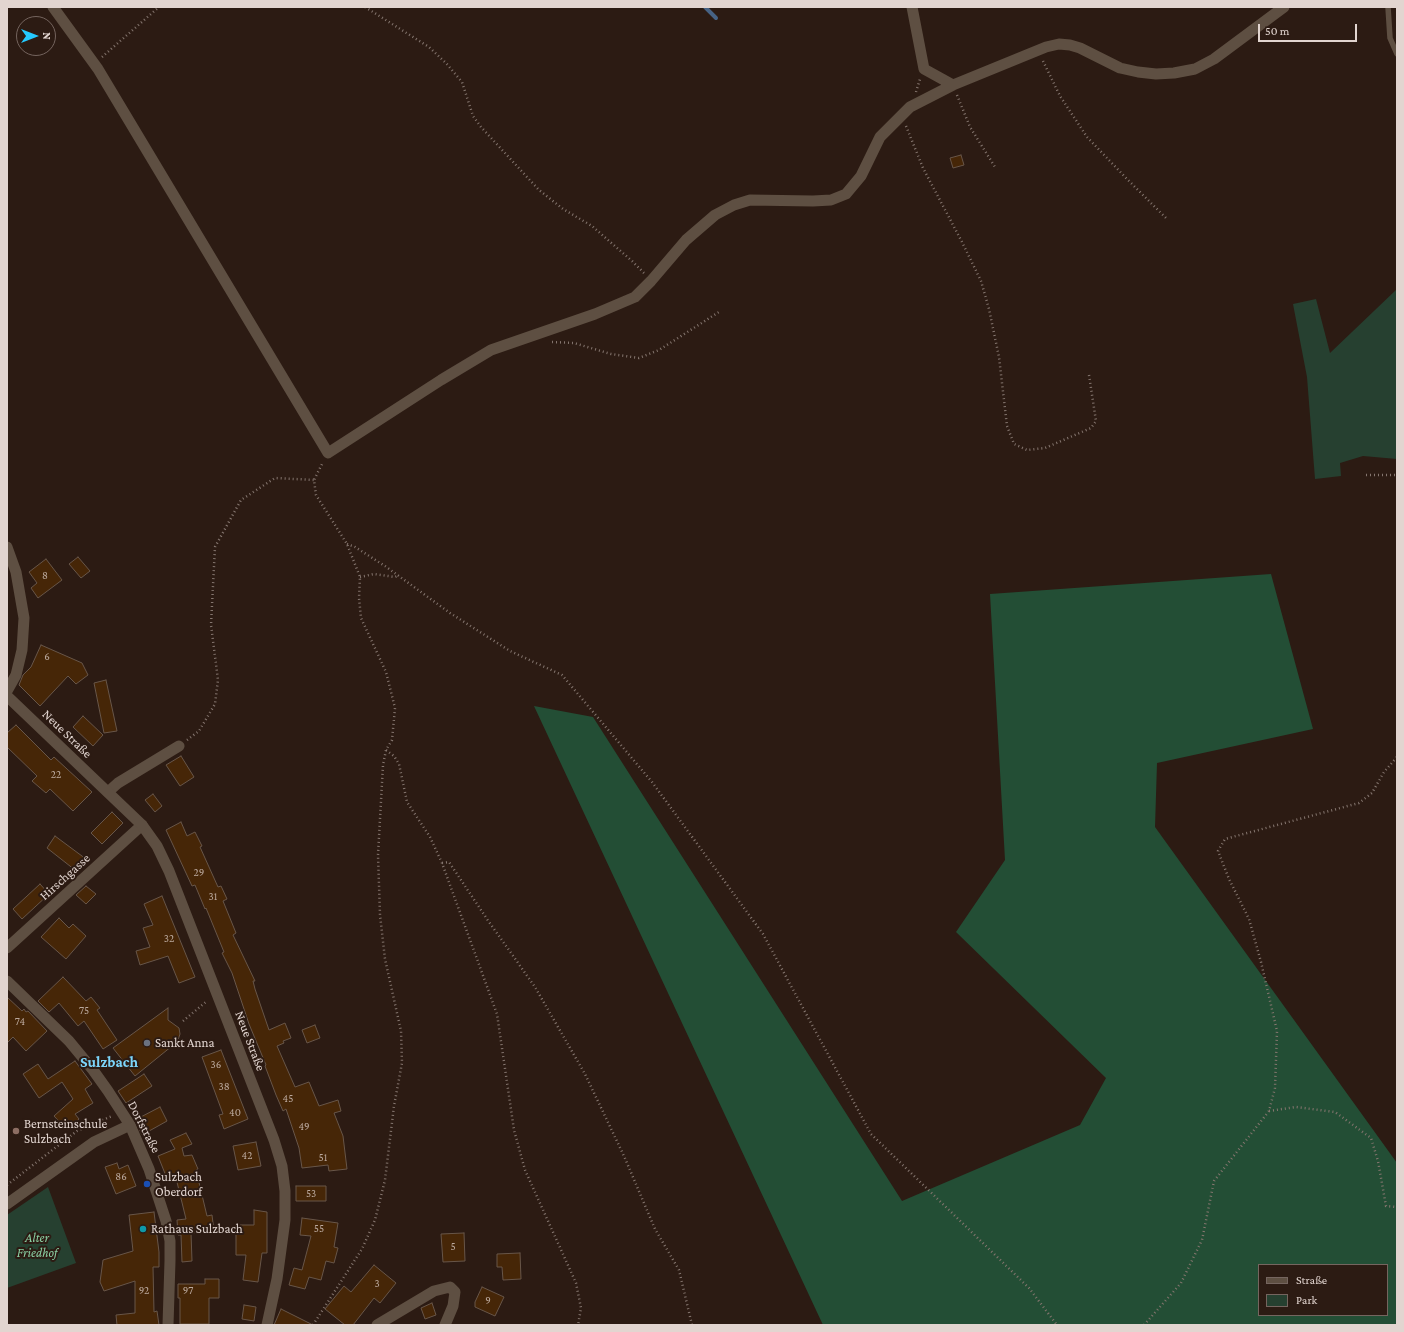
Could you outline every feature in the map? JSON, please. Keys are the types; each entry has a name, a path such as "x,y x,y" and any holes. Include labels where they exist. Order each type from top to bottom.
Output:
{"street":[{"path":"53,7 94,64 328,453 434,384 491,350 595,314 635,297 651,281 686,240 715,215 734,205 750,200 830,200 846,194 861,176 880,137 910,106 953,85 1046,47 1059,44 1080,48 1120,68 1156,74 1174,73 1195,69 1214,59 1284,7"},
{"path":"912,7 924,69 953,85"},
{"path":"7,547 16,572 24,618 20,656 16,675 7,691"},
{"name":"Neue Straße","path":"7,696 142,825 157,846 169,871 271,1133 282,1166 285,1191 285,1220 277,1278 267,1325"},
{"path":"108,792 118,783 179,746"},
{"name":"Hirschgasse","path":"7,948 142,825"},
{"name":"Dorfstraße","path":"7,981 69,1041 93,1070 130,1125 149,1169 166,1221 170,1241 168,1325"},
{"path":"7,1204 94,1142 130,1125"},
{"path":"377,1325 434,1291 450,1286 455,1292 453,1306 445,1325"}],"lane":[{"path":"1388,7 1390,38 1397,54"}],"path":[{"path":"94,64 159,7"},
{"path":"365,7 429,47 446,63 462,82 473,116 481,127 539,190 563,209 592,226 632,261 651,281"},
{"path":"1038,51 1060,96 1087,137 1166,218"},
{"path":"910,106 924,69"},
{"path":"953,85 970,127 996,167"},
{"path":"900,117 905,123 923,168 981,281 989,309 999,358 1007,426 1014,444 1027,450 1045,448 1091,428 1096,421 1089,375"},
{"path":"534,336 540,342 574,343 611,354 639,358 659,350 719,312"},
{"path":"313,1325 362,1249 375,1220 385,1180 394,1106 402,1063 401,1031 385,959 380,915 378,855 382,765 386,750 392,740 395,708 386,672 361,618 359,598 360,577 347,544 316,495 314,480 328,453"},
{"path":"1366,475 1397,475"},
{"path":"179,746 199,731 215,704 218,680 211,625 214,548 241,500 275,478 314,480"},
{"path":"347,544 355,547 450,613 510,651 562,675 652,782 763,934 871,1134 1029,1288 1057,1325"},
{"path":"360,577 374,574 395,577 398,576"},
{"path":"386,750 394,756 399,764 407,802 430,837 442,863 496,1014 514,1130 525,1170 576,1283 581,1308 578,1325"},
{"path":"1144,1325 1181,1283 1202,1240 1214,1181 1269,1111 1275,1088 1277,1031 1261,962 1249,919 1229,879 1218,851 1225,839 1359,803 1372,793 1384,772 1397,757"},
{"path":"442,863 449,862 535,987 585,1074 624,1156 655,1229 679,1270 692,1325"},
{"path":"183,1021 209,1000"},
{"path":"1269,1111 1296,1107 1335,1112 1371,1138 1378,1162 1386,1206 1397,1207"},
{"path":"7,1185 77,1132 121,1111"}],"green space":[{"path":"1397,289 1397,459 1363,456 1340,463 1341,476 1315,479 1307,377 1293,304 1316,299 1330,353"},
{"path":"1271,574 1313,729 1157,763 1155,827 1397,1163 1397,1325 823,1325 534,706 593,717 902,1201 1080,1125 1106,1078 956,932 1005,860 990,594"},
{"name":"Alter Friedhof","path":"48,1187 76,1263 7,1288 7,1215"}],"building":[{"path":"961,155 964,165 953,168 950,158"},
{"path":"78,557 90,571 81,578 69,564"},
{"path":"46,559 62,580 38,598 31,588 37,583 29,572"},
{"path":"41,645 82,663 88,675 76,684 68,676 40,706 19,685 23,675 31,667"},
{"path":"106,680 117,731 104,733 94,683"},
{"path":"83,716 103,735 93,746 73,727"},
{"path":"16,725 51,760 54,757 92,792 73,811 50,789 46,793 32,781 37,776 7,747 7,733"},
{"path":"181,756 194,777 180,786 166,765"},
{"path":"153,794 162,806 155,812 145,800"},
{"path":"112,812 123,823 102,844 91,833"},
{"path":"181,822 187,836 195,832 218,887 221,886 227,899 223,901 236,933 233,935 255,981 253,981 255,989 269,1030 285,1023 291,1038 283,1041 284,1043 277,1046 295,1087 309,1082 319,1106 338,1100 341,1111 334,1113 343,1136 347,1169 329,1171 328,1165 302,1168 299,1148 286,1109 283,1111 276,1095 265,1066 266,1065 249,1024 232,973 222,953 224,952 206,908 205,909 195,885 192,886 166,830"},
{"path":"55,836 86,859 75,870 47,848"},
{"path":"40,884 49,894 22,919 13,909"},
{"path":"86,886 96,894 86,904 76,895"},
{"path":"162,896 195,977 179,983 168,956 140,965 136,951 150,947 143,928 153,925 144,904"},
{"path":"59,918 69,928 73,924 86,936 66,959 41,937"},
{"path":"63,977 86,1001 91,997 100,1008 97,1010 117,1040 103,1049 84,1021 78,1026 59,1003 49,1012 38,1001"},
{"path":"7,997 22,1011 24,1009 26,1012 28,1011 47,1031 26,1051 13,1037 7,1043"},
{"name":"Sankt Anna","path":"168,1008 168,1020 179,1028 180,1034 178,1040 135,1076 113,1048"},
{"path":"315,1025 320,1038 307,1043 302,1030"},
{"path":"221,1050 248,1119 224,1129 219,1115 223,1114 202,1057"},
{"path":"75,1061 92,1084 85,1089 93,1103 75,1114 79,1119 67,1130 54,1116 73,1099 62,1082 39,1098 23,1074 38,1064 48,1079"},
{"path":"144,1074 152,1086 126,1103 118,1091"},
{"path":"160,1107 167,1121 142,1135 135,1120"},
{"path":"186,1133 192,1144 182,1148 184,1156 192,1155 198,1169 196,1170 207,1216 212,1215 214,1231 191,1233 192,1261 182,1262 181,1235 178,1235 177,1220 186,1219 176,1178 168,1181 158,1156 175,1149 170,1140"},
{"path":"256,1142 261,1166 238,1170 233,1146"},
{"path":"117,1163 119,1169 128,1165 136,1186 116,1194 105,1167"},
{"path":"296,1186 326,1186 326,1201 296,1201"},
{"path":"254,1210 267,1212 267,1253 262,1253 258,1282 243,1280 246,1255 236,1255 236,1225 254,1225"},
{"path":"154,1212 159,1252 159,1267 153,1267 154,1312 157,1311 159,1325 117,1325 116,1315 135,1313 135,1281 104,1291 100,1282 103,1260 133,1251 129,1215"},
{"path":"302,1218 338,1223 334,1247 338,1248 334,1263 326,1261 321,1280 309,1277 305,1289 289,1285 294,1268 302,1270 311,1236 300,1235"},
{"path":"464,1233 465,1261 443,1262 441,1234"},
{"path":"520,1253 521,1279 503,1280 502,1267 497,1267 497,1254"},
{"path":"374,1265 396,1283 380,1303 374,1298 353,1325 345,1325 325,1309 344,1286 351,1292"},
{"path":"205,1279 219,1279 219,1298 209,1298 209,1324 180,1324 180,1298 178,1298 178,1284 205,1284"},
{"path":"482,1287 504,1297 495,1316 475,1307 475,1302"},
{"path":"432,1303 436,1315 425,1319 421,1308"},
{"path":"244,1305 256,1307 254,1321 242,1319"},
{"path":"281,1309 313,1325 274,1325"}],"waterway":[{"path":"705,7 716,18"}],"place":[{"name":"Sankt Anna","path":"147,1043"},
{"name":"Bernsteinschule Sulzbach","path":"16,1131"},
{"name":"Sulzbach Oberdorf","path":"147,1184"},
{"name":"Rathaus Sulzbach","path":"143,1229"}],"district":[{"name":"Sulzbach","path":"109,1062"}]}
